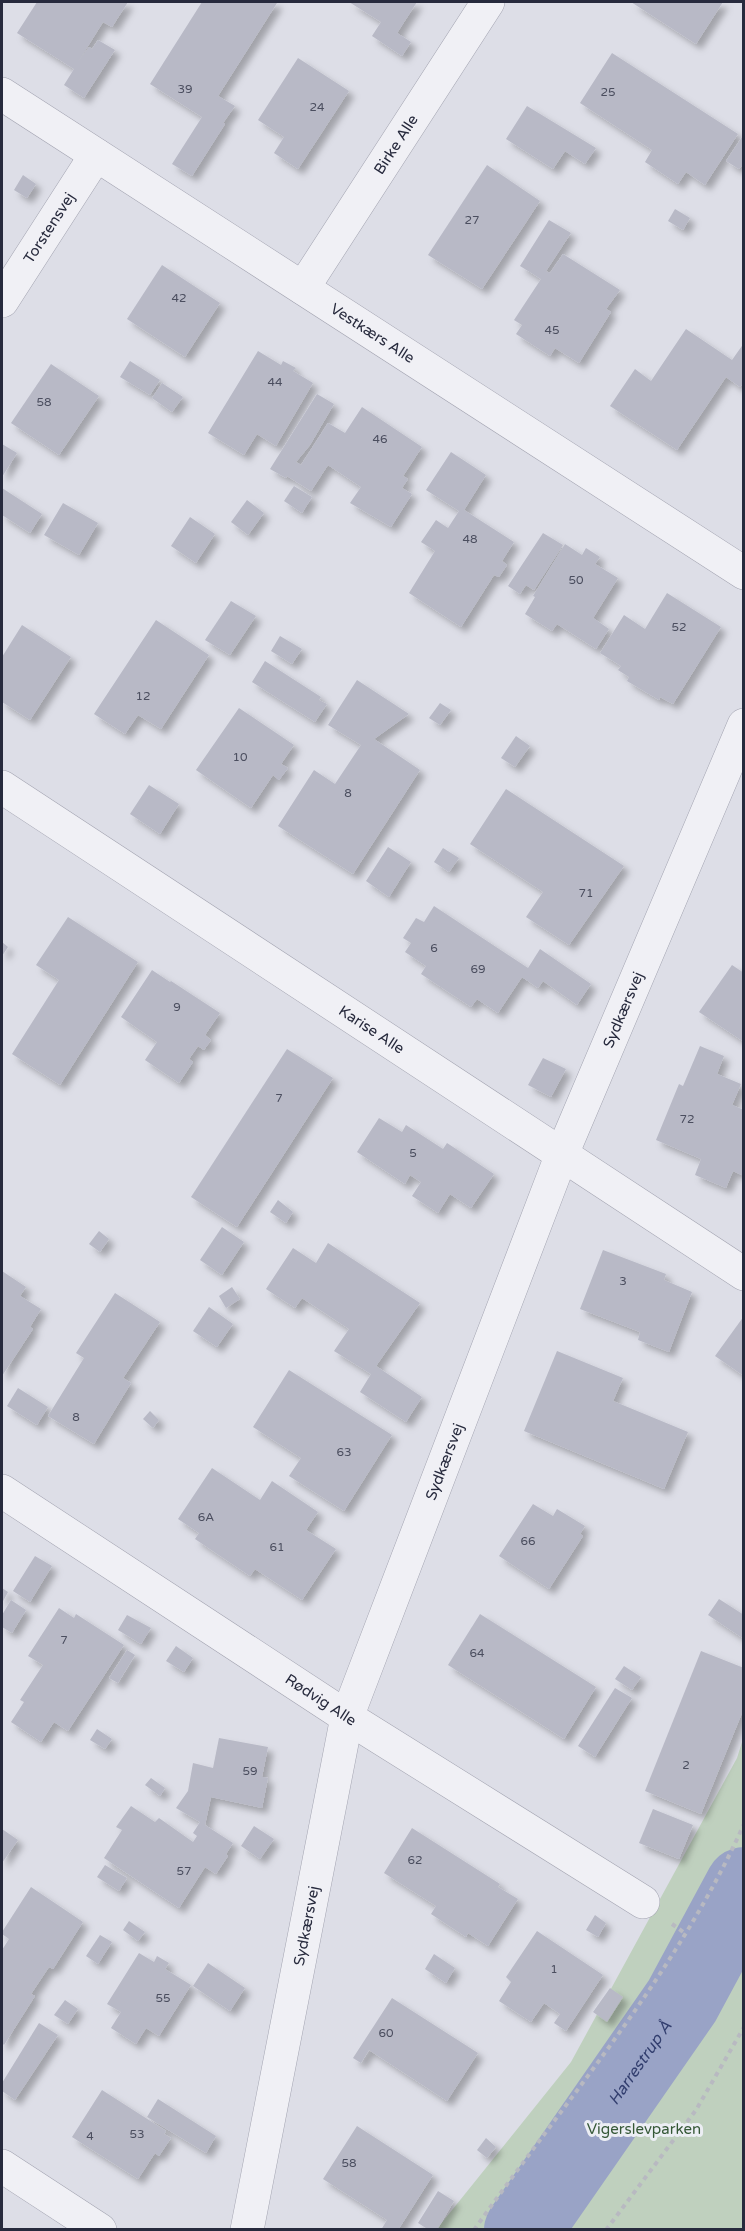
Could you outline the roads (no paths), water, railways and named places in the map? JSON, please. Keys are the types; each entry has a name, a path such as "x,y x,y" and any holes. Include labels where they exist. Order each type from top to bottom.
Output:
{"street":[{"name":"Birke Alle","path":"303,288 488,2"},
{"name":"Vestkærs Alle","path":"2,94 744,573"},
{"name":"Torstensvej","path":"2,301 96,155"},
{"name":"Sydkærsvej","path":"247,2229 347,1717 562,1154 744,725"},
{"name":"Karise Alle","path":"2,787 744,1274"},
{"name":"Rødvig Alle","path":"2,1491 347,1717 643,1902"},
{"path":"2,2166 100,2229"}],"waterway":[{"name":"Harrestrup Å","path":"523,2230 682,2001 744,1886"}],"park label":[{"name":"Vigerslevparken","path":"644,2129"}]}
